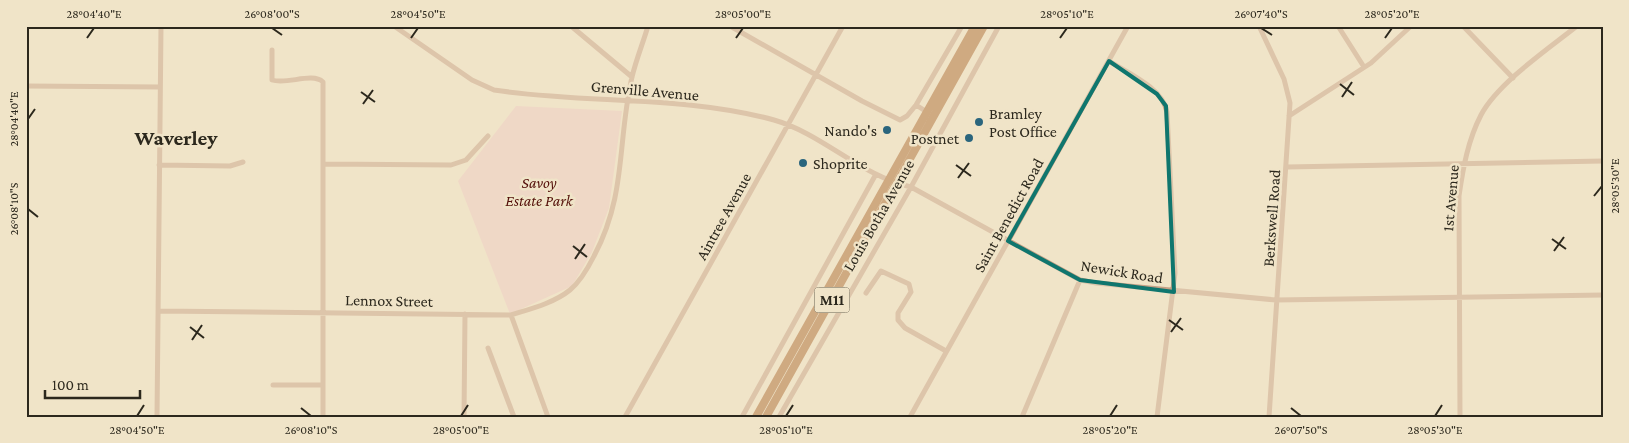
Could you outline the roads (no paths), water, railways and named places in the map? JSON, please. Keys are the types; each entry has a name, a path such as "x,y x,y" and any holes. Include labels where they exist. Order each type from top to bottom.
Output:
{"main road":[{"name":"Louis Botha Avenue","path":"756,417 976,26"},
{"name":"Louis Botha Avenue","path":"766,417 984,26"}],"street":[{"path":"156,417 161,26"},
{"name":"Grenville Avenue","path":"394,26 466,76 494,90 628,100 731,111 788,125 897,184"},
{"path":"571,26 632,77"},
{"name":"Lennox Street","path":"158,311 511,315 540,306 566,293 573,288 588,267 607,230 614,209 632,77 648,26"},
{"path":"730,26 898,119 904,119 916,105 962,26"},
{"name":"Aintree Avenue","path":"625,417 843,26"},
{"name":"Louis Botha Avenue","path":"779,417 911,186 999,26"},
{"name":"Saint Benedict Road","path":"910,417 1128,26"},
{"name":"Berkswell Road","path":"1258,26 1284,79 1290,103 1269,417"},
{"path":"1338,26 1364,67"},
{"path":"1290,116 1364,67 1411,26"},
{"path":"1463,26 1513,78"},
{"name":"1st Avenue","path":"1460,417 1459,196 1463,164 1481,114 1513,78 1577,26"},
{"path":"272,50 272,80 316,79 323,82 325,164 323,417"},
{"path":"949,50 959,56"},
{"path":"1109,60 1157,94 1166,106 1174,250 1174,292 1157,417"},
{"path":"961,68 972,74"},
{"path":"26,86 160,87"},
{"path":"916,105 927,112"},
{"path":"325,164 451,165 466,160 488,136"},
{"path":"1287,166 1603,161"},
{"path":"160,165 230,166 244,162"},
{"name":"Louis Botha Avenue","path":"742,417 876,174"},
{"name":"Newick Road","path":"897,184 911,186 1080,280 1174,292 1276,300 1603,295"},
{"path":"866,293 881,271 909,284 911,292 898,313 898,320 905,328 946,351"},
{"path":"1022,417 1080,280"},
{"path":"464,417 465,314"},
{"path":"511,315 548,417"},
{"path":"488,348 514,417"},
{"path":"274,385 323,385"}],"place":[{"name":"Bramley Post Office","path":"979,122"},
{"name":"Nando's","path":"887,130"},
{"name":"Postnet","path":"969,138"},
{"name":"Shoprite","path":"803,163"}],"district":[{"name":"Waverley","path":"176,138"}],"park label":[{"name":"Savoy Estate Park","path":"539,191"}]}
